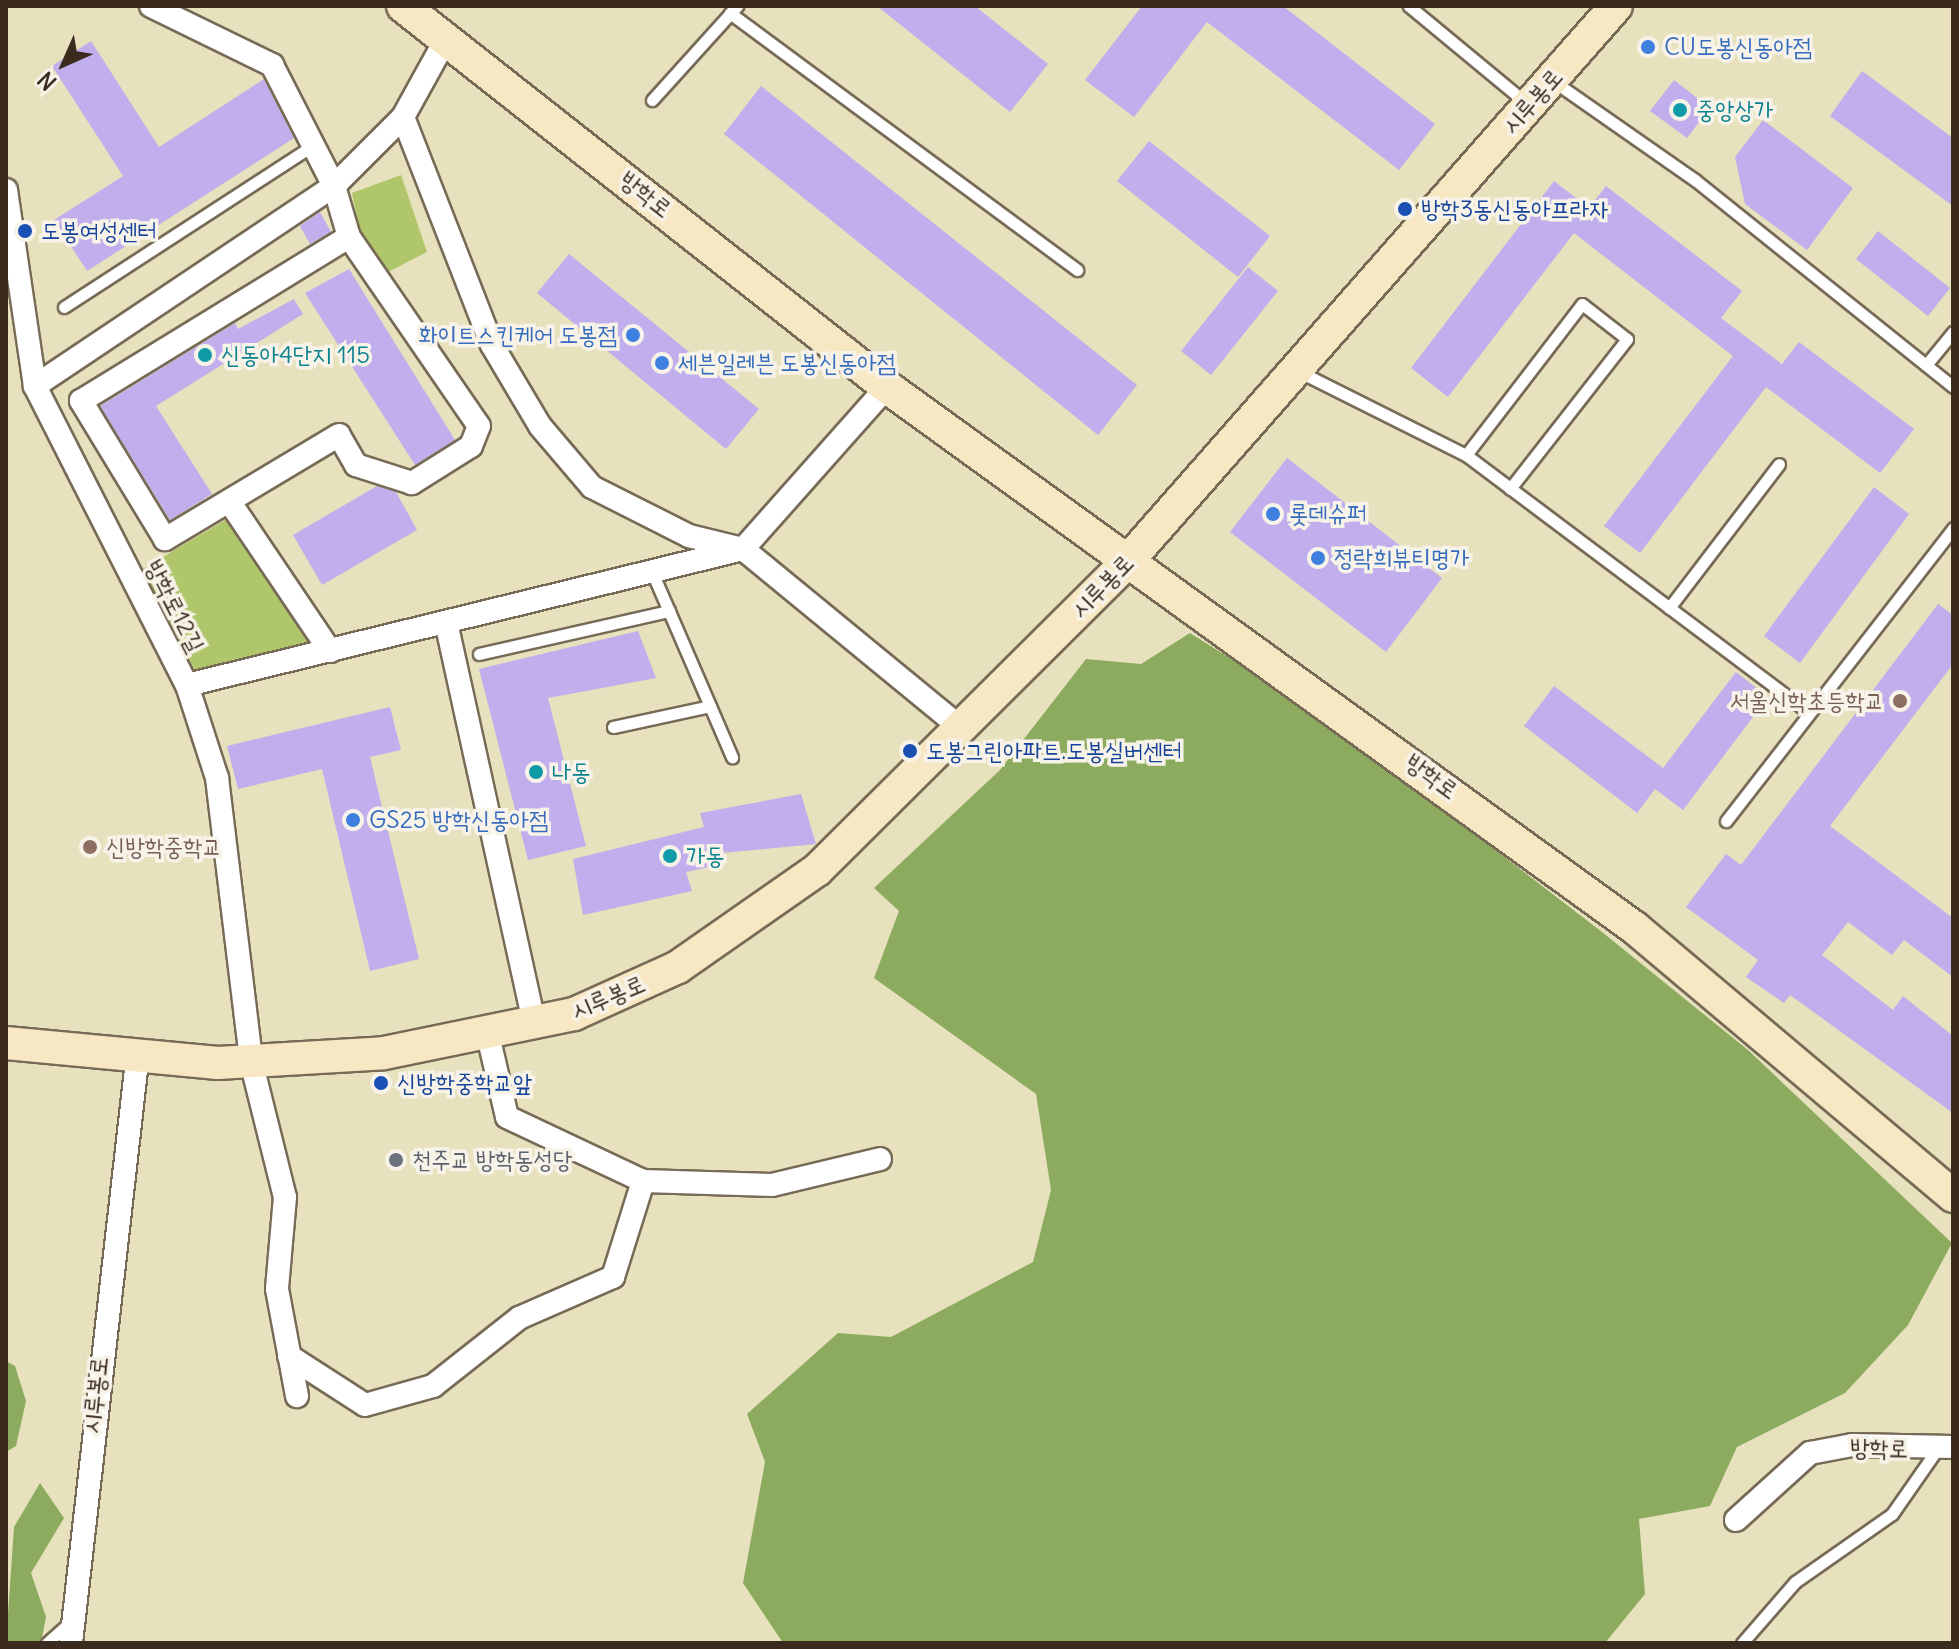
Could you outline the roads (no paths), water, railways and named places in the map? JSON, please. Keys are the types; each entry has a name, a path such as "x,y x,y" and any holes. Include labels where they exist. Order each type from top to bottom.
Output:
{"street":[{"path":"151,6 272,65 334,186 349,237 479,426 471,446 412,483 356,465 339,435 165,539 81,401 349,237"},
{"name":"방학로","path":"403,6 887,387 1125,564 1350,716 1623,919 1953,1196"},
{"name":"시루봉로","path":"6,1043 251,1061 384,1053 574,1014 678,967 817,870 1125,564 1616,6"},
{"path":"35,386 334,186 403,117 446,39"},
{"path":"403,117 492,345 540,426 592,487 689,536 743,549 962,729"},
{"name":"방학로12길","path":"6,190 35,386 187,685 217,778 251,1061"},
{"path":"187,685 743,549 887,387"},
{"path":"229,501 330,651"},
{"path":"446,622 534,1022"},
{"path":"487,1031 507,1117 643,1181 772,1185 880,1159"},
{"name":"시루봉로","path":"71,1643 138,1052"},
{"path":"251,1061 285,1197 277,1289 297,1396"},
{"path":"289,1356 365,1405 433,1386 519,1318 613,1277 643,1181"},
{"name":"방학로","path":"1736,1520 1810,1453 1852,1445 1946,1447"}],"lane":[{"path":"1409,6 1528,105"},
{"path":"652,100 734,10 1077,270"},
{"path":"1551,80 1695,180 1953,387"},
{"path":"64,307 313,145"},
{"path":"1466,455 1582,304 1627,339 1510,489"},
{"path":"1926,365 1953,332"},
{"path":"1295,370 1466,455 1809,713"},
{"path":"1669,608 1779,464"},
{"path":"1726,821 1953,528"},
{"path":"652,572 732,757"},
{"path":"479,654 669,611"},
{"path":"613,727 710,706"},
{"path":"1742,1643 1795,1582 1892,1514 1946,1447"},
{"path":"47,1643 73,1619"}],"place":[{"name":"CU도봉신동아점","path":"1648,47"},
{"name":"중앙상가","path":"1680,110"},
{"name":"방학3동신동아프라자","path":"1405,209"},
{"name":"도봉여성센터","path":"25,231"},
{"name":"화이트스킨케어 도봉점","path":"633,335"},
{"name":"신동아4단지 115","path":"205,355"},
{"name":"세븐일레븐 도봉신동아점","path":"662,363"},
{"name":"롯데슈퍼","path":"1273,514"},
{"name":"정락희뷰티명가","path":"1318,558"},
{"name":"서울신학초등학교","path":"1900,701"},
{"name":"도봉그린아파트.도봉실버센터","path":"910,751"},
{"name":"나동","path":"536,772"},
{"name":"GS25 방학신동아점","path":"353,820"},
{"name":"신방학중학교","path":"90,847"},
{"name":"가동","path":"670,856"},
{"name":"신방학중학교앞","path":"381,1083"},
{"name":"천주교 방학동성당","path":"396,1160"}]}
